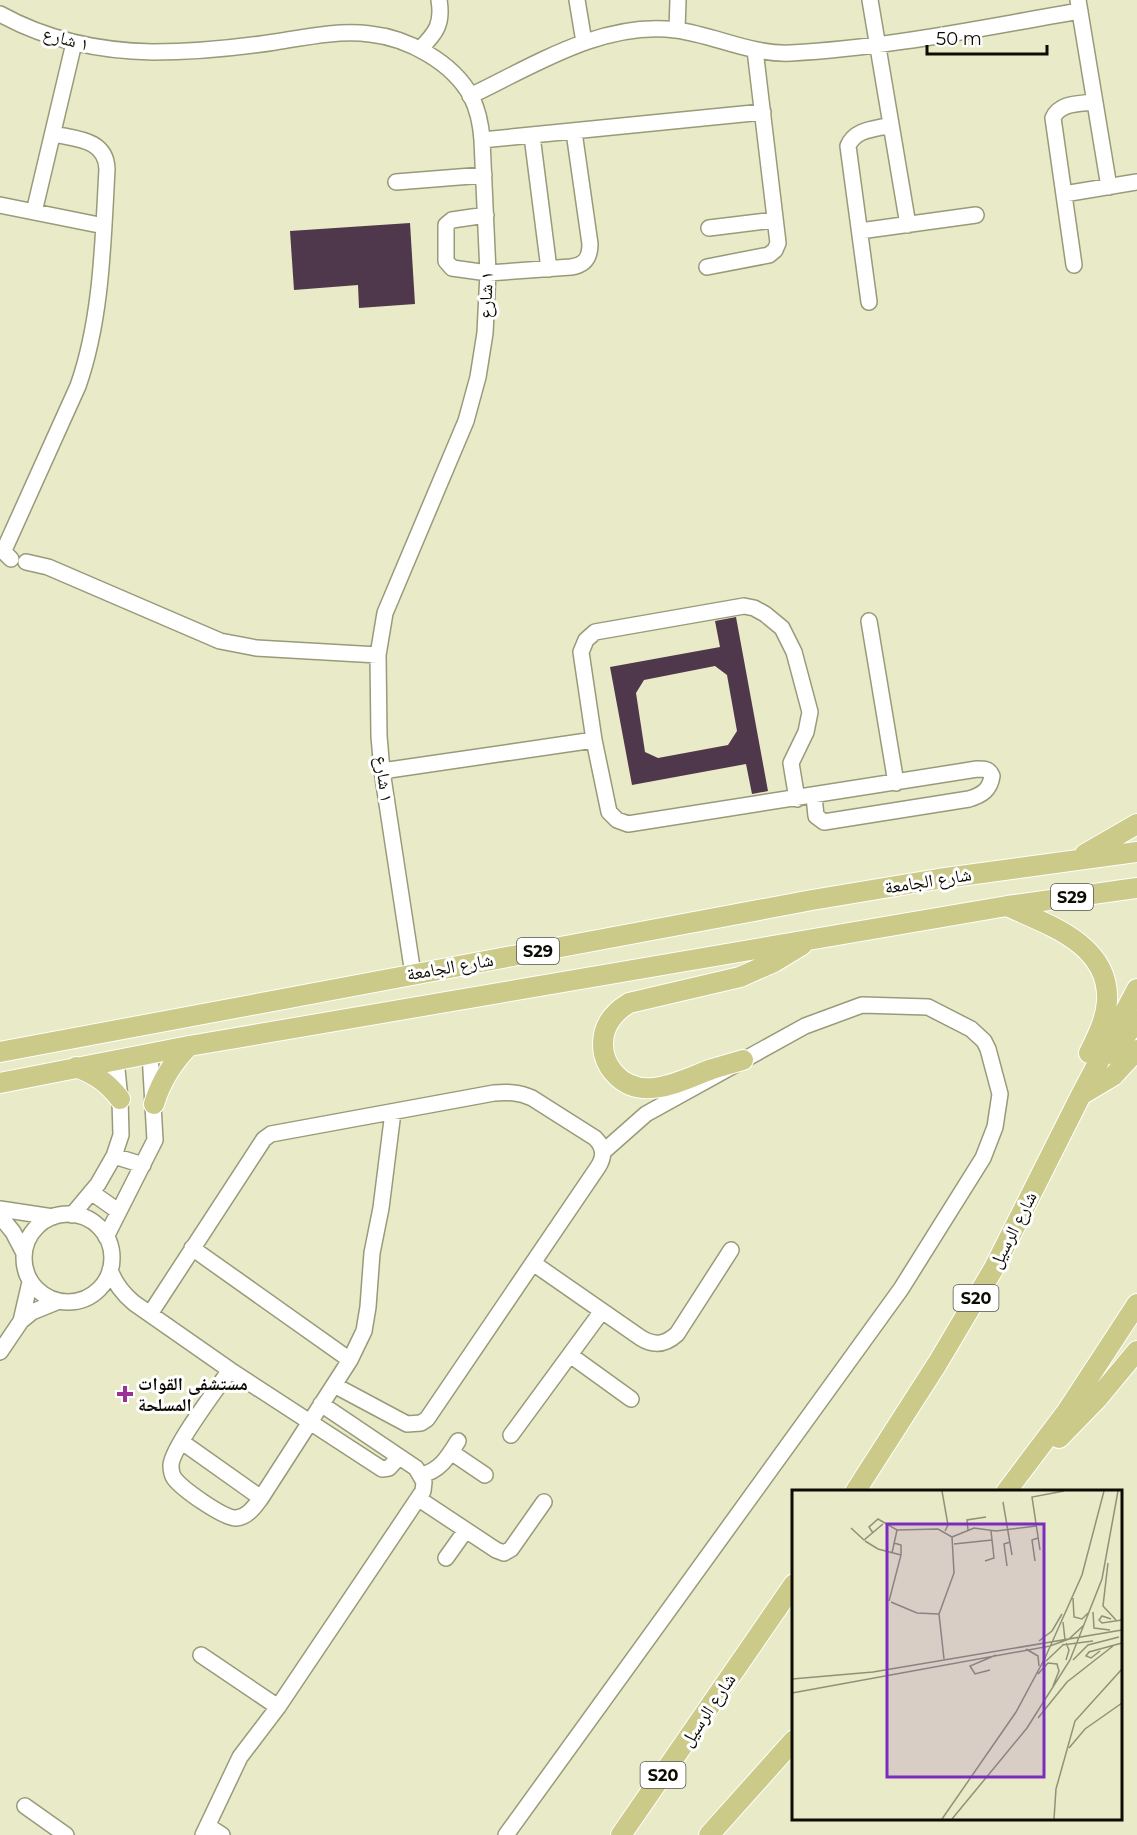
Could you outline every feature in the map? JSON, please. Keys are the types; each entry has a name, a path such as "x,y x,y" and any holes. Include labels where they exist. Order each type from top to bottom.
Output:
{"main road":[{"path":"1077,858 1137,824"},
{"name":"S29","path":"1077,858 1137,852"},
{"name":"شارع الجامعة","path":"0,1052 812,900 1077,858"},
{"name":"S29","path":"1007,906 1137,888"},
{"name":"شارع الجامعة","path":"0,1083 189,1046 1007,906"},
{"path":"1007,906 1065,933 1086,948 1100,967 1107,989 1105,1013 1098,1035 1062,1112 1050,1158"},
{"path":"743,1060 660,1088 641,1088 623,1081 610,1068 603,1050 604,1031 614,1015 628,1003 740,978 774,962 811,939"},
{"name":"شارع الرسيل","path":"856,1490 938,1364 988,1278 1137,989"},
{"path":"1096,1066 1120,1045 1137,1021"},
{"path":"154,1104 167,1072 189,1046"},
{"path":"1081,1095 1113,1076 1137,1050"},
{"path":"76,1067 96,1076 120,1099"},
{"path":"1011,1485 1067,1411 1137,1304"},
{"path":"1011,1485 1098,1399 1137,1351"},
{"name":"شارع الرسيل","path":"621,1835 792,1587"},
{"path":"714,1831 792,1742"}],"street":[{"path":"420,49 434,35 441,20 440,0"},
{"path":"577,0 584,42"},
{"path":"677,30 678,0"},
{"path":"870,0 908,225"},
{"path":"470,96 584,42 630,30 677,30 755,50 792,53 876,45 1079,6 1109,187"},
{"name":"١ شارع","path":"0,14 33,30 74,43 152,52 192,50 344,33 370,33 396,39 420,49 440,62 470,96 476,110 482,140 488,273 485,333 466,421 385,613 378,655 382,771 412,974"},
{"path":"34,212 74,43"},
{"path":"707,267 770,255 777,243 755,50"},
{"path":"1074,265 1053,117 1061,107 1095,102"},
{"path":"482,140 763,112"},
{"path":"869,302 848,146 856,134 891,125"},
{"path":"486,215 452,220 446,225 446,261 452,267 488,273 579,266 587,261 590,252 574,132"},
{"path":"54,134 96,145 103,152 106,160 104,226 94,328 78,386 5,548 5,553 18,561 48,567 220,641 256,648 378,655"},
{"path":"532,136 549,269"},
{"path":"396,182 484,175"},
{"path":"1064,194 1137,182"},
{"path":"0,205 104,226"},
{"path":"860,231 976,215"},
{"path":"709,228 774,220"},
{"path":"797,799 791,763 809,722 808,702 794,652 782,628 754,608 731,608 595,632 586,640 581,651 594,740 609,812 617,820 628,824 797,799 814,796 985,769 990,771 992,776 988,788 983,793 969,799 824,822 816,816 814,796"},
{"path":"869,621 896,783"},
{"path":"382,771 594,740"},
{"path":"506,1835 878,1324 983,1158 995,1127 1000,1094 988,1049 978,1034 971,1029 928,1007 862,1005 805,1026 646,1114 603,1152"},
{"path":"106,1237 155,1140 150,1053"},
{"path":"72,1215 91,1192 114,1156 121,1135 116,1060"},
{"path":"150,1314 264,1139 271,1134 494,1093 522,1093 601,1144 602,1160 598,1167 428,1419 415,1425 401,1421 334,1385"},
{"path":"230,1370 182,1442 171,1464 173,1476 181,1485 225,1516 238,1518 250,1512 261,1498 350,1360 364,1331 367,1321 372,1253 381,1208 393,1112"},
{"path":"114,1156 143,1165"},
{"path":"91,1192 118,1211"},
{"path":"0,1209 53,1217 80,1216 95,1224 106,1237 112,1256 110,1270 104,1282 88,1297"},
{"path":"0,1216 14,1232 24,1253"},
{"path":"0,1352 21,1321 30,1282 24,1263 24,1253 31,1234 37,1227 53,1217"},
{"path":"192,1248 350,1360"},
{"path":"533,1263 646,1341 657,1343 668,1341 677,1334 731,1250"},
{"path":"110,1270 115,1283 134,1303 310,1423 382,1468 389,1468 399,1457"},
{"path":"30,1282 46,1296 59,1301 78,1301 88,1297 111,1296 134,1303"},
{"path":"21,1321 39,1309 59,1301"},
{"path":"511,1435 602,1311"},
{"path":"570,1355 631,1399"},
{"path":"222,1835 205,1830 240,1757 278,1707 419,1499 424,1482 421,1475 399,1457 321,1404"},
{"path":"182,1442 261,1498"},
{"path":"421,1475 436,1470 442,1465 454,1446 485,1475"},
{"path":"419,1499 500,1552 508,1552 544,1502"},
{"path":"446,1558 466,1530"},
{"path":"201,1655 278,1707"},
{"path":"25,1806 66,1835"}],"building":[{"path":"410,223 415,304 359,308 358,285 294,290 290,231"},
{"path":"736,617 768,791 752,794 746,764 632,785 610,667 720,647 715,621","holes":["715,666 727,675 737,731 728,745 658,758 645,752 636,693 644,680"]}],"place":[{"name":"مستشفى القوات المسلحة","path":"125,1394"}]}
